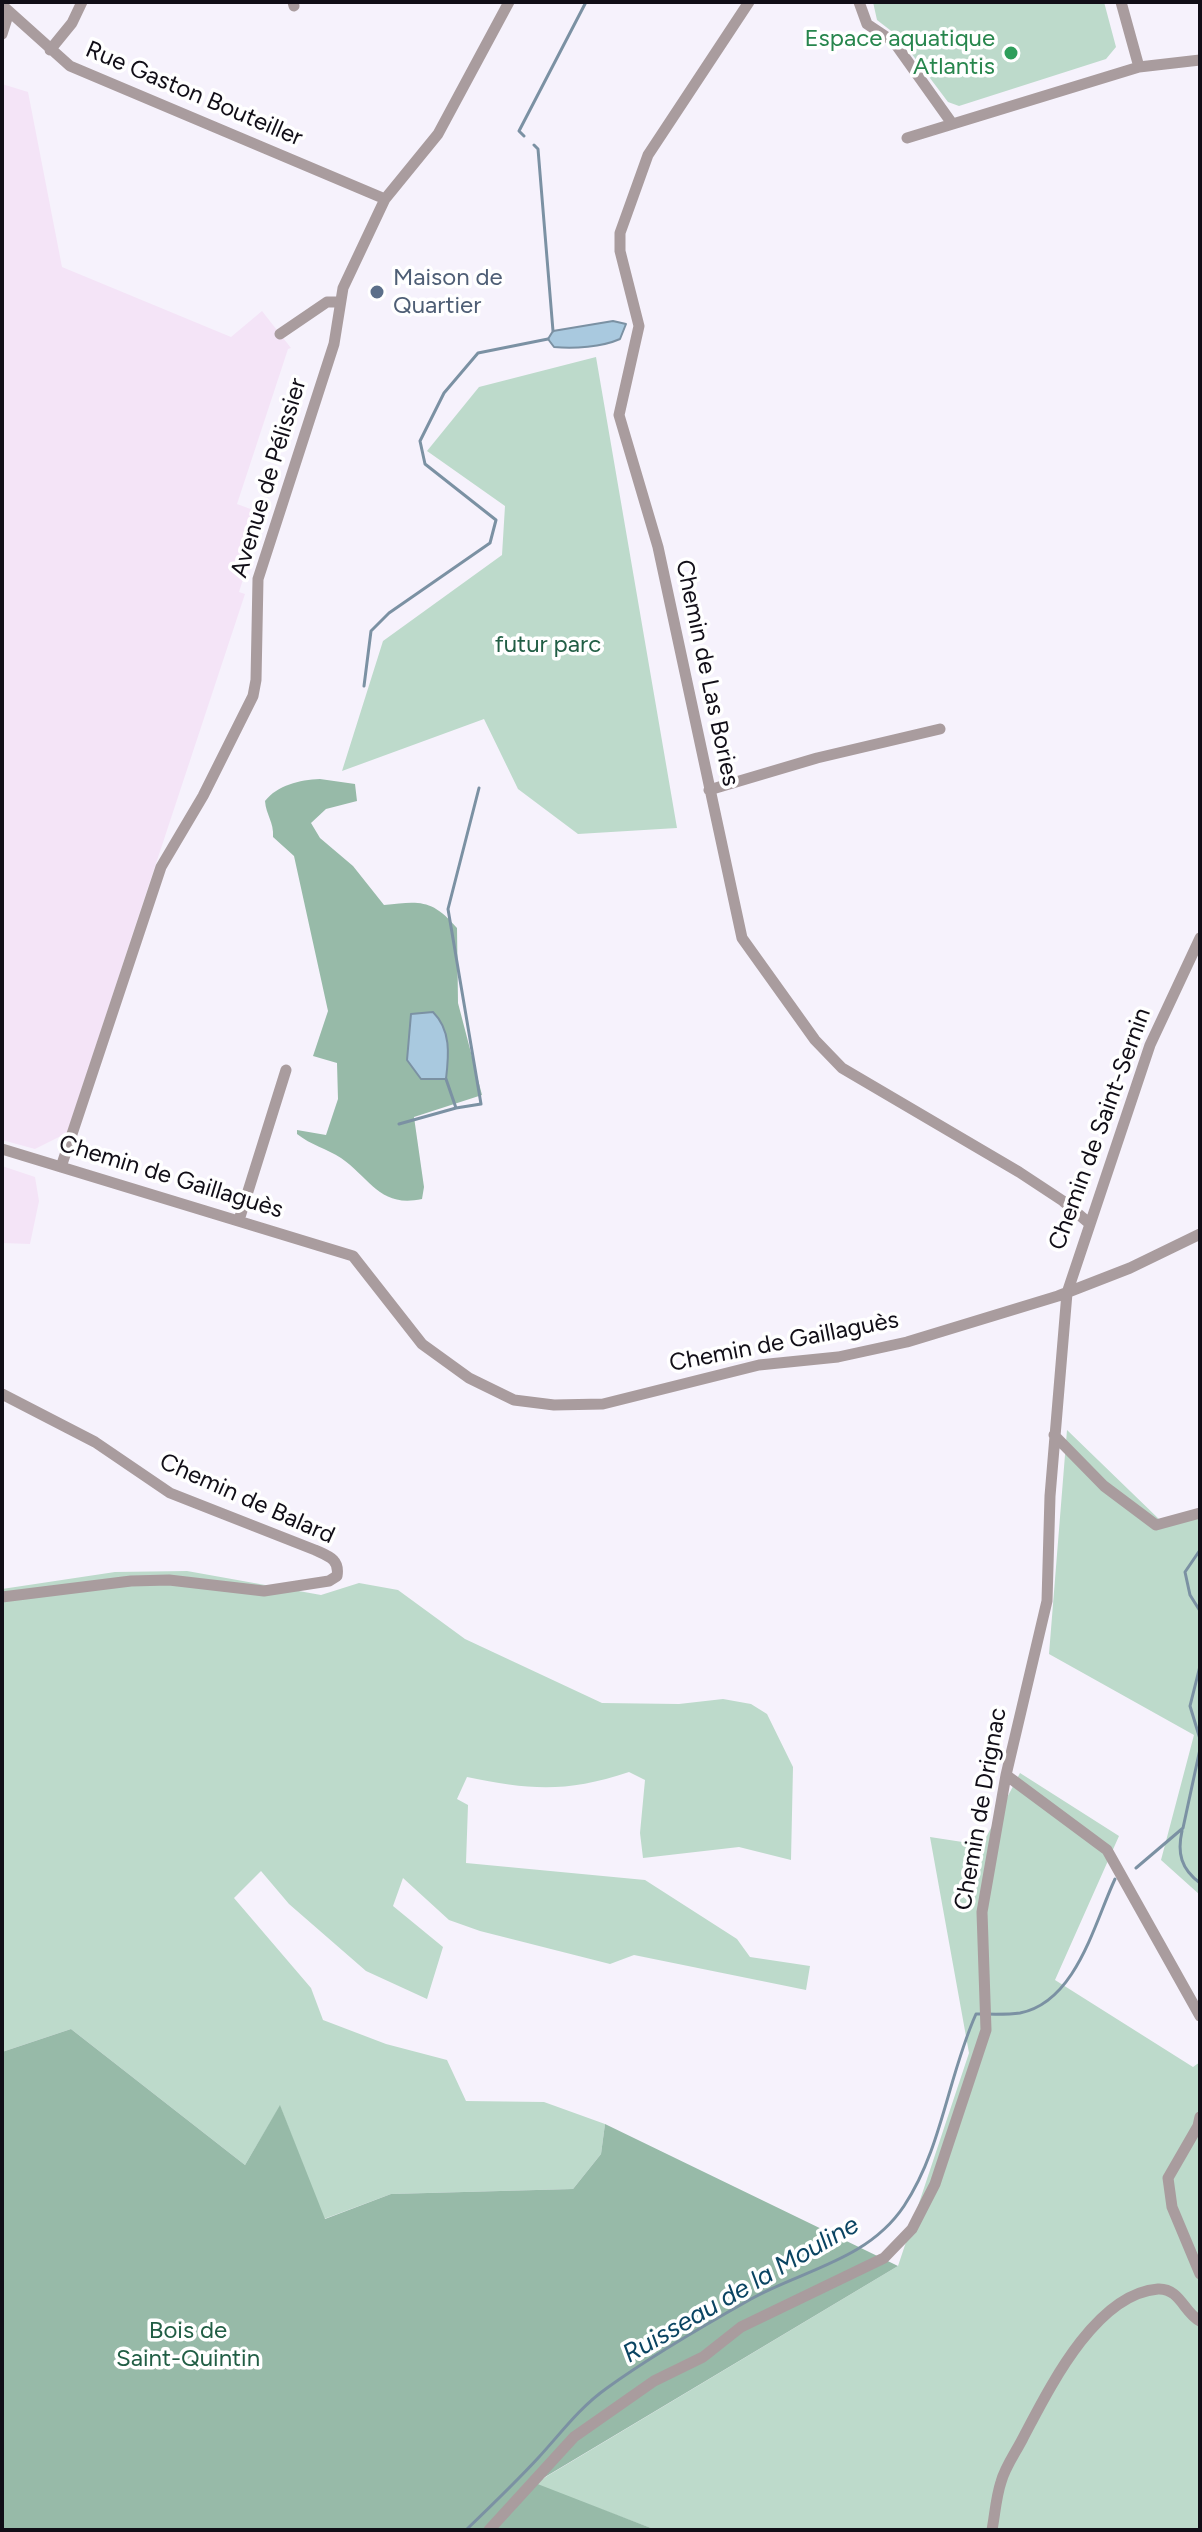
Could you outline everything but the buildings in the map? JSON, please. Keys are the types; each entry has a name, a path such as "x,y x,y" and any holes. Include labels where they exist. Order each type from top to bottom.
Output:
{"street":[{"path":"50,50 72,23 82,2"},
{"name":"Avenue de Pélissier","path":"61,1167 161,867 203,796 253,696 258,579 334,344 338,302 385,199 438,134 509,2"},
{"name":"Chemin de Las Bories","path":"749,2 648,155 620,233 620,251 639,326 619,415 658,547 742,938 750,954 815,1040 842,1068 1019,1172 1063,1201 1090,1224"},
{"path":"859,2 867,24 894,42 951,122"},
{"path":"1121,2 1139,67"},
{"path":"2,34 7,7"},
{"name":"Rue Gaston Bouteiller","path":"7,7 70,66 385,199"},
{"path":"907,138 951,122 1139,67 1200,60"},
{"path":"280,334 327,302 338,302"},
{"path":"709,790 817,758 940,729"},
{"name":"Chemin de Saint-Sernin","path":"1067,1293 1150,1045 1200,938"},
{"path":"239,1220 286,1070"},
{"name":"Chemin de Gaillaguès","path":"2,1149 353,1256 422,1344 469,1378 514,1400 554,1405 603,1404 759,1365 838,1357 907,1342 1067,1293 1130,1268 1200,1234"},
{"name":"Chemin de Drignac","path":"489,2530 574,2437 654,2381 703,2357 741,2327 884,2258 912,2229 935,2184 988,2016 982,1912 1006,1775 1047,1601 1054,1435 1067,1293"},
{"name":"Chemin de Balard","path":"2,1394 95,1442 170,1493 315,1550 334,1559 338,1568 337,1576 329,1581 264,1591 169,1580 131,1581 2,1597"},
{"path":"1054,1435 1104,1486 1156,1525 1200,1513"},
{"path":"1006,1775 1107,1850 1200,2016"},
{"path":"1200,2117 1198,2126 1168,2178 1172,2207 1200,2274"},
{"path":"992,2530 1001,2481 1038,2409 1067,2359 1105,2315 1132,2297 1161,2289 1179,2296 1200,2321"}],"shaded area":[{"path":"2,84 28,92 62,267 231,337 262,311 291,348 288,349 237,504 264,514 239,592 245,594 67,1133 35,1149 2,1140"},
{"path":"2,1166 35,1177 39,1201 30,1244 2,1243"}],"green space":[{"name":"Espace aquatique Atlantis","path":"873,2 1104,2 1116,47 1106,59 959,106 948,102 899,37 877,20"},
{"name":"futur parc","path":"596,357 677,828 578,834 518,789 484,719 342,771 383,641 502,555 505,506 427,451 479,387"},
{"path":"320,779 355,784 357,801 326,809 311,823 320,838 353,866 384,905 425,904 440,912 457,928 458,1003 482,1095 414,1117 424,1187 422,1199 408,1201 386,1196 341,1158 297,1134 297,1130 326,1135 338,1099 337,1063 313,1056 328,1011 294,856 273,837 265,801 290,784"},
{"path":"1067,1430 1162,1522 1200,1516 1200,1895 1161,1860 1194,1735 1049,1654"},
{"path":"187,1571 321,1595 359,1583 398,1590 465,1639 602,1703 679,1704 723,1699 751,1704 767,1714 793,1767 791,1860 739,1847 643,1858 640,1833 645,1780 629,1772 586,1783 548,1787 510,1785 467,1777 457,1799 468,1805 466,1863 645,1880 737,1939 750,1957 810,1966 806,1990 634,1955 610,1964 480,1931 449,1920 403,1878 393,1906 443,1947 427,1999 366,1971 289,1904 261,1871 234,1898 311,1988 323,2020 386,2044 447,2060 466,2101 544,2102 605,2124 601,2154 573,2189 391,2194 324,2219 280,2106 245,2165 71,2029 2,2052 2,1589 115,1572"},
{"path":"1020,1773 1119,1836 1055,1980 1193,2067 1200,2062 1200,2530 656,2530 534,2484 898,2266 969,2053 930,1837 982,1845"},
{"name":"Bois de Saint-Quintin","path":"71,2029 245,2165 280,2105 325,2219 391,2194 573,2189 601,2154 605,2124 898,2266 535,2483 656,2530 2,2530 2,2052"}],"water":[{"path":"613,321 626,324 620,339 613,342 562,348 554,347 548,339 553,331"},
{"path":"433,1012 446,1035 446,1079 421,1079 407,1060 411,1014"}],"waterway":[{"path":"524,136 519,131 586,2"},
{"path":"534,145 538,149 553,331"},
{"path":"364,686 371,631 389,613 490,543 496,520 425,464 420,441 444,393 478,353 548,339"},
{"path":"456,1108 481,1104 448,909 479,788"},
{"path":"399,1124 456,1108 446,1079"},
{"name":"Ruisseau de la Mouline","path":"1200,1550 1185,1572 1190,1595 1200,1611"},
{"name":"Ruisseau de la Mouline","path":"1200,1666 1190,1706 1200,1739"},
{"name":"Ruisseau de la Mouline","path":"1136,1868 1183,1828 1200,1749"},
{"path":"1182,1831 1182,1860 1188,1872 1200,1883"},
{"name":"Ruisseau de la Mouline","path":"466,2530 597,2395 659,2353 751,2299 853,2252 889,2224 904,2206 927,2161 976,2014 1020,2013 1039,2006 1056,1994 1081,1959 1115,1879"}],"place":[{"name":"Espace aquatique Atlantis","path":"1011,53"},
{"name":"Maison de Quartier","path":"377,292"}]}
